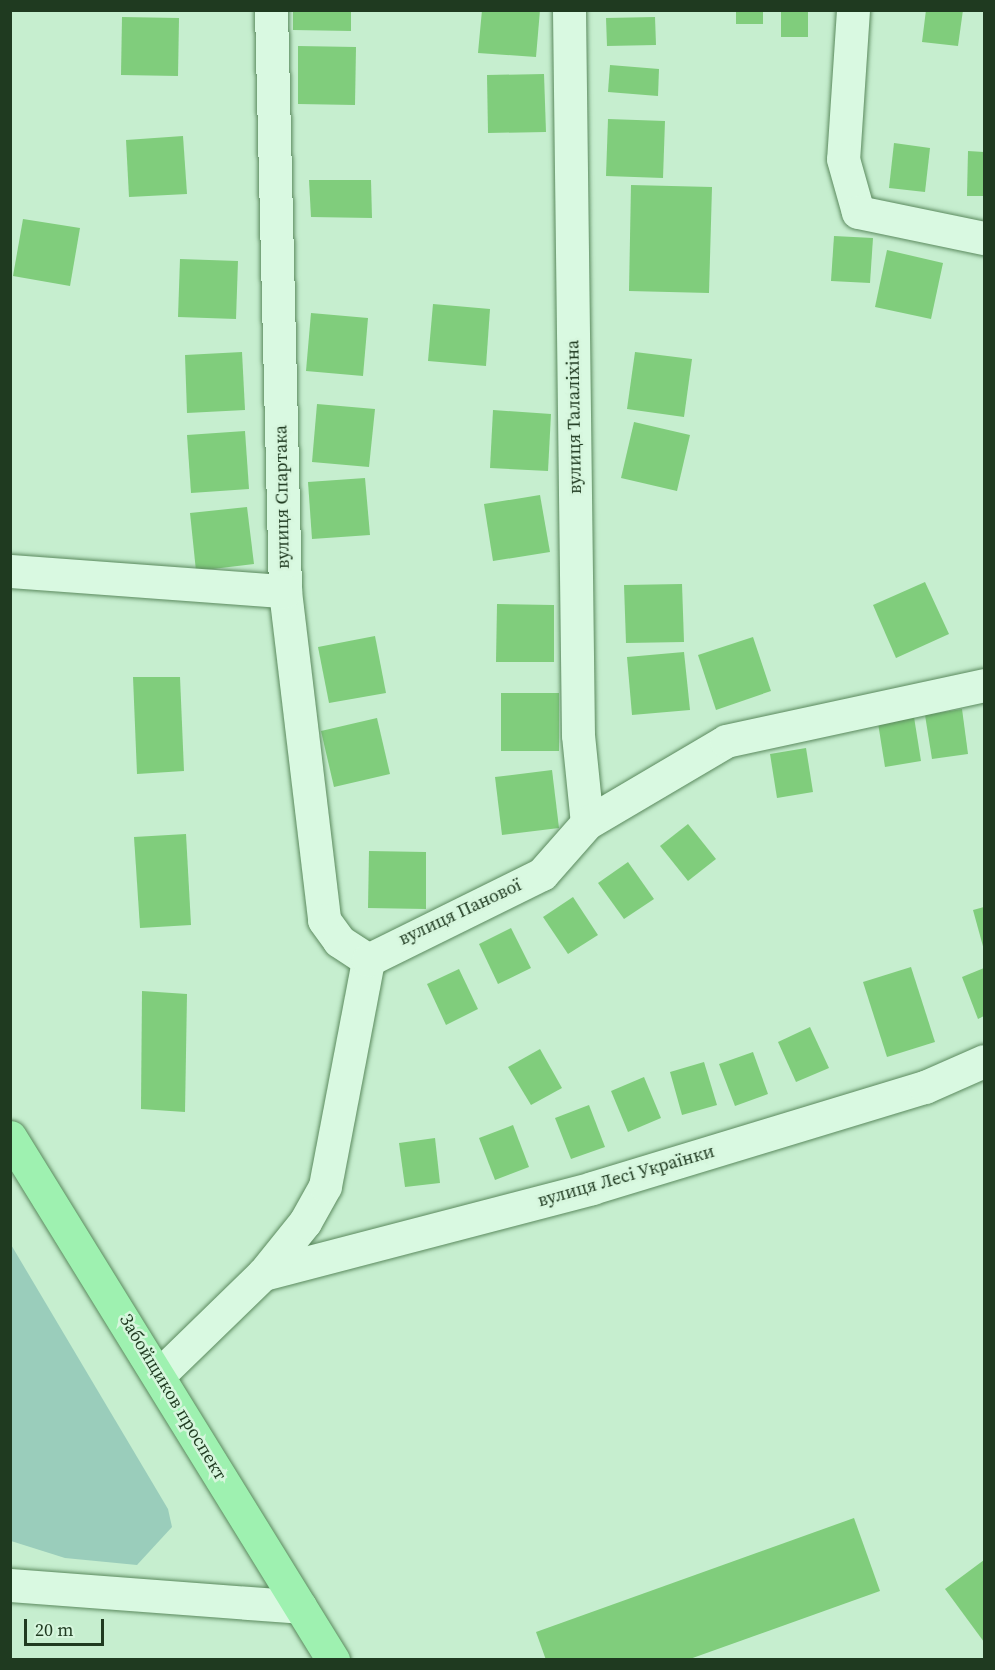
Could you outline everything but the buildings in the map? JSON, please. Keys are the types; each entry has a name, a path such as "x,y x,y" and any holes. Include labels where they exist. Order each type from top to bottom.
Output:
{"main road":[{"name":"Забойщиков проспект","path":"10,1137 160,1374 333,1659"}],"street":[{"name":"вулиця Спартака","path":"271,10 285,591 324,920 339,941 368,960"},
{"name":"вулиця Талаліхіна","path":"569,10 578,735 587,823"},
{"path":"853,10 843,159 858,212 984,238"},
{"path":"10,571 285,591"},
{"name":"вулиця Панової","path":"368,960 542,874 587,823 726,741 984,685"},
{"path":"160,1374 263,1274 305,1222 325,1186 368,960"},
{"name":"вулиця Лесі Українки","path":"263,1274 592,1188 925,1088 984,1061"},
{"path":"10,1585 300,1607"}],"green space":[{"path":"10,1243 168,1509 172,1527 137,1565 65,1558 11,1541"}]}
